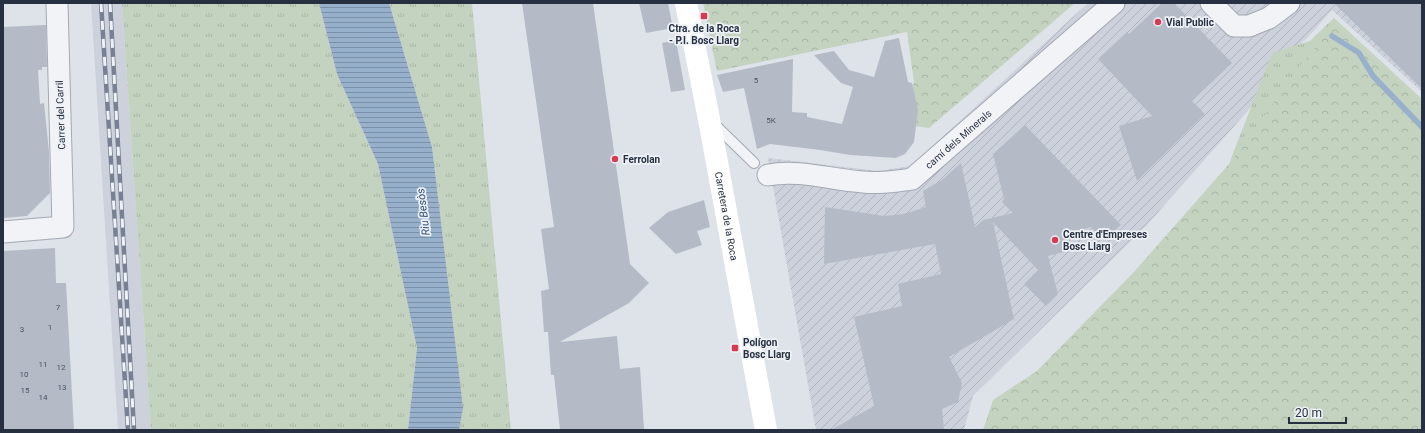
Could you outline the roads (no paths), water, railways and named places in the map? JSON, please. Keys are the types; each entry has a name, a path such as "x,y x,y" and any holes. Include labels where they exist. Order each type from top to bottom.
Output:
{"street":[{"name":"Carrer del Carril","path":"3,232 63,227 57,3"},
{"name":"Carretera de la Roca","path":"686,3 709,119 766,430"},
{"name":"camí dels Minerals","path":"761,169 782,173 863,182 885,183 912,179 1114,3"},
{"path":"1212,3 1234,26 1249,26 1269,18 1289,3"}],"lane":[{"path":"709,119 761,169"}],"water":[{"name":"Riu Besòs","path":"319,3 389,3 432,147 463,408 459,430 408,430 417,348 378,164 337,74"}],"waterway":[{"path":"1332,36 1359,53 1373,76 1422,127"}],"railway":[{"path":"101,3 128,430"},
{"path":"110,3 134,430"}],"place":[{"name":"Ctra. de la Roca - P.I. Bosc Llarg","path":"704,16"},
{"name":"Vial Public","path":"1158,22"},
{"name":"Ferrolan","path":"615,159"},
{"name":"Centre d'Empreses Bosc Llarg","path":"1055,240"},
{"name":"Polígon Bosc Llarg","path":"735,348"}]}
